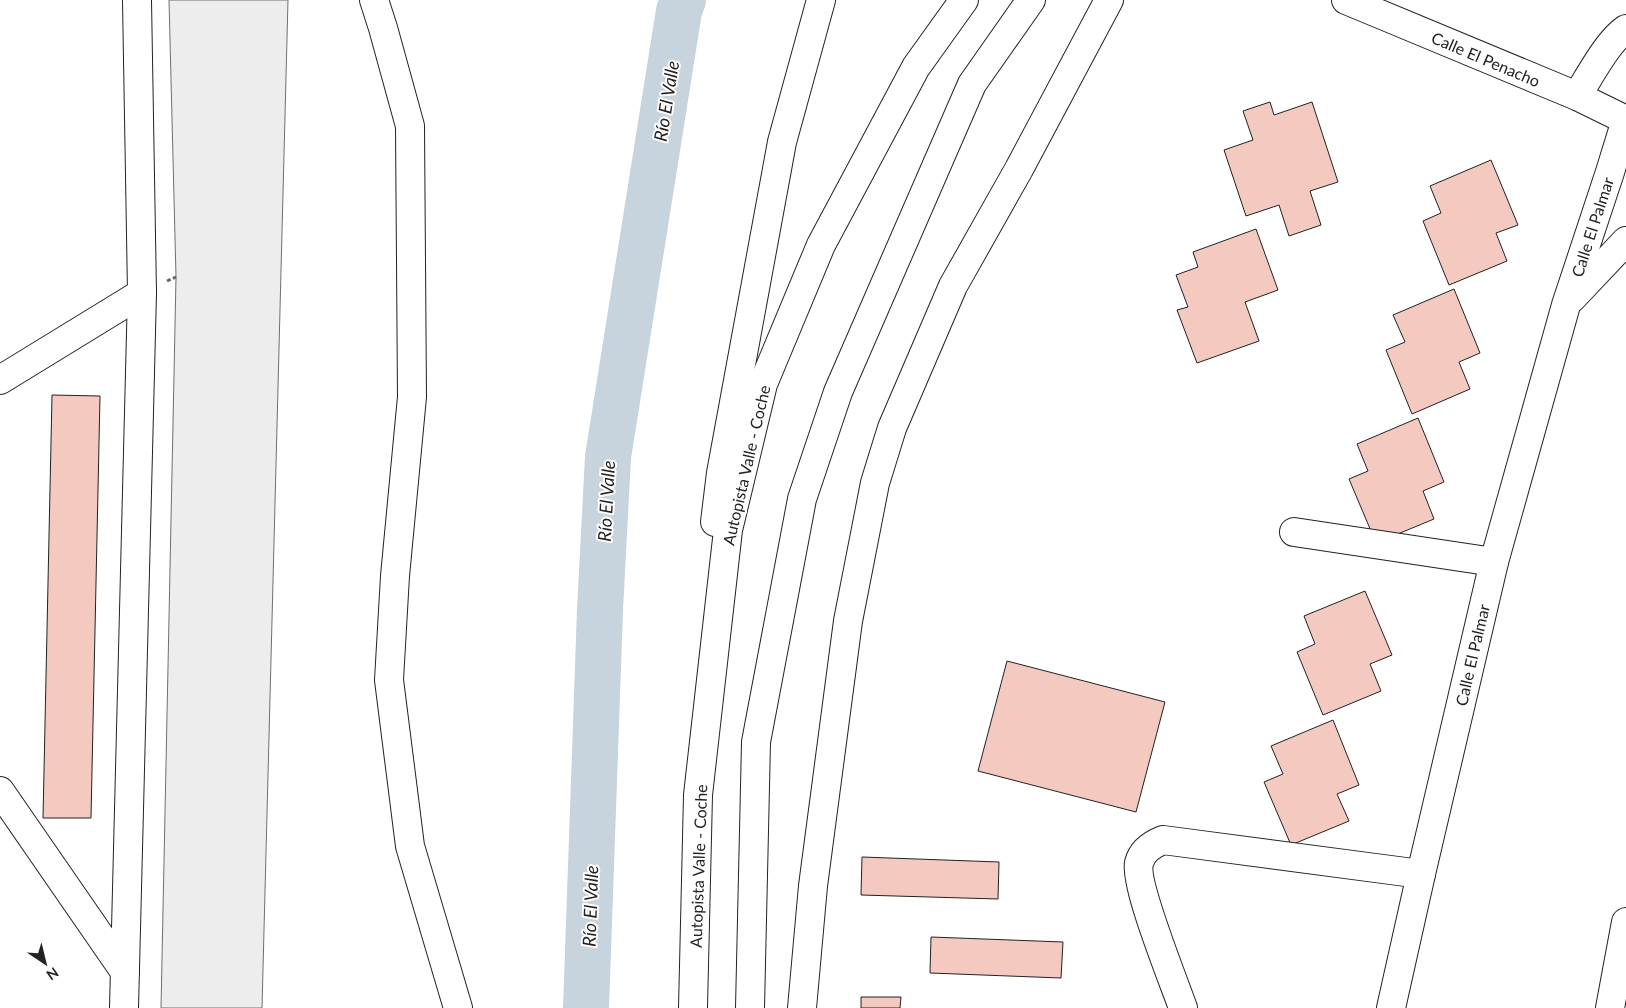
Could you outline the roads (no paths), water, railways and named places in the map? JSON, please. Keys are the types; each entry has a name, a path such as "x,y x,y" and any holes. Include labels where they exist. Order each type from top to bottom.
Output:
{"main road":[{"path":"124,1008 142,293 137,0"},
{"path":"374,0 410,126 412,397 395,576 389,680 410,846 458,1008"},
{"path":"698,795 698,654 721,474 782,142 821,0"},
{"name":"Autopista Valle - Coche","path":"693,1008 698,795 728,530 763,384 821,245 916,67 964,0"},
{"path":"750,1008 756,742 802,499 838,392 972,84 1031,0"},
{"path":"802,1008 813,886 848,621 875,483 892,428 953,286 1019,169 1109,0"},
{"name":"Calle El Penacho","path":"1346,0 1577,96 1626,120"},
{"path":"1577,96 1603,56 1620,33 1626,29"},
{"name":"Calle El Palmar","path":"1391,1008 1494,562 1566,305 1626,120"},
{"name":"Calle El Palmar","path":"1566,305 1626,241"},
{"path":"0,380 142,293"},
{"path":"1294,532 1494,562"},
{"path":"0,791 125,972"},
{"path":"1183,1008 1140,882 1139,865 1142,857 1153,844 1163,840 1421,874"},
{"path":"1610,1008 1626,922"}],"waterway":[{"name":"Río El Valle","path":"586,1008 600,610 608,457 679,11 683,0"}]}
